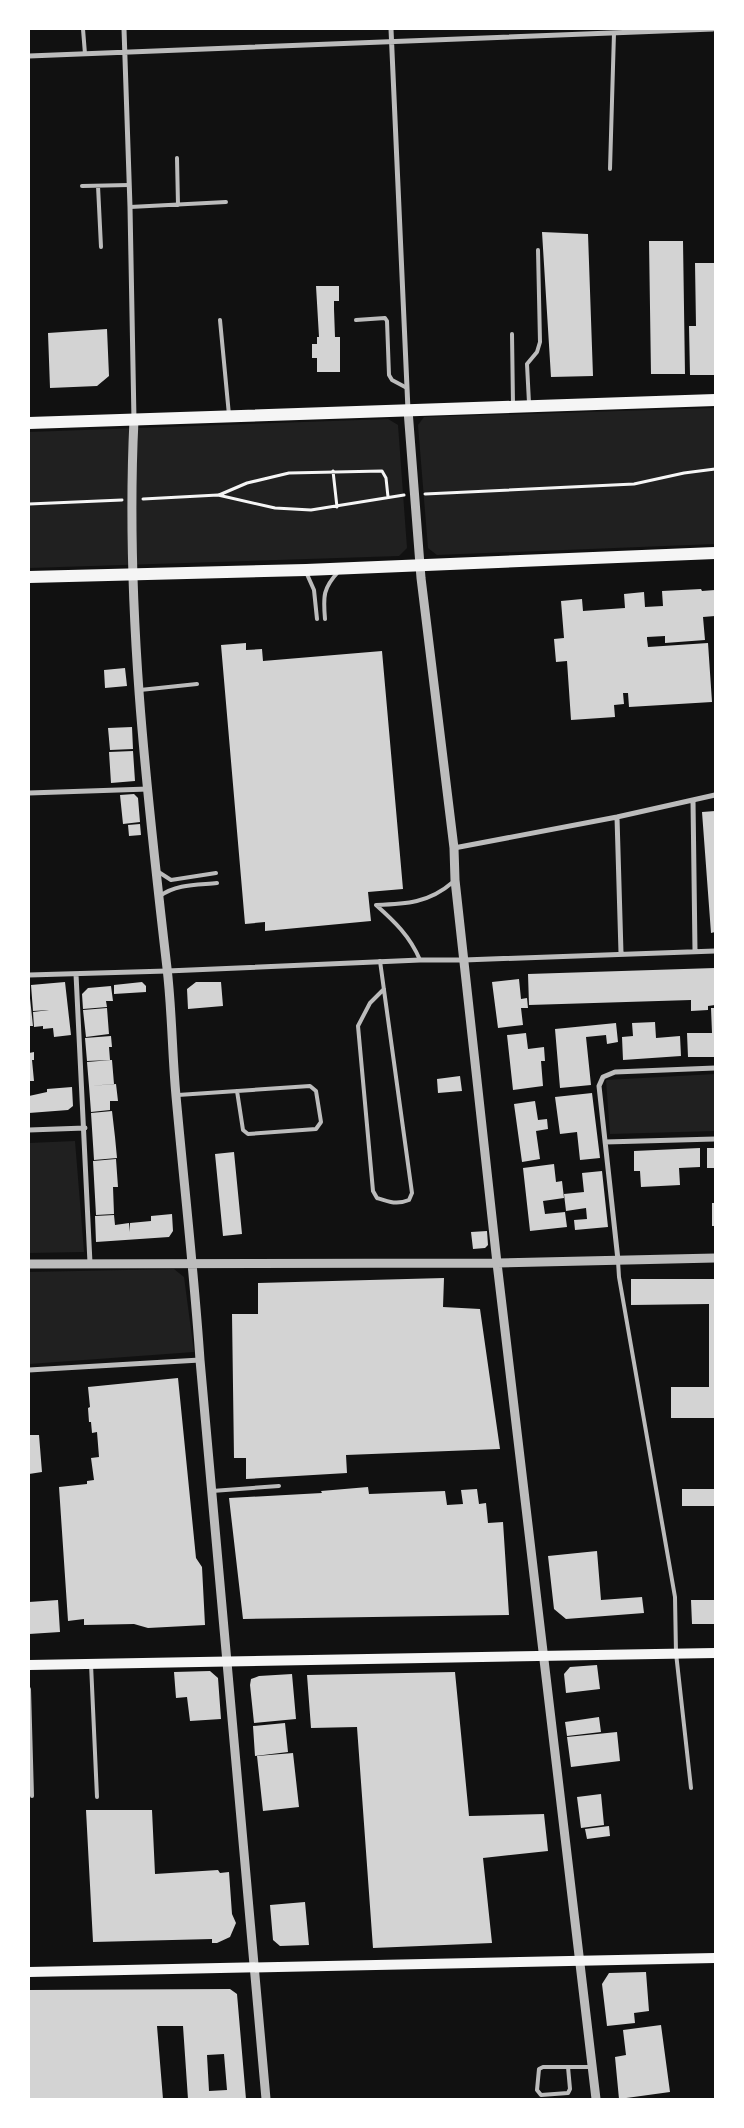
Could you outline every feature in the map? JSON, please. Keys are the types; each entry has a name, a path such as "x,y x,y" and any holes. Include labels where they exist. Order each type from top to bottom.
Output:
{"main road":[{"path":"29,423 715,400"},
{"path":"29,577 306,570 715,553"},
{"path":"29,1665 715,1653"},
{"path":"29,1972 715,1958"}],"street":[{"path":"124,29 134,420 132,574 148,789 167,971 176,1095 193,1262 200,1360 266,2099"},
{"path":"391,29 408,410 420,564 454,848 455,880 497,1263 596,2099"},
{"path":"29,56 713,29"},
{"path":"29,793 148,789"},
{"path":"454,848 617,817 715,795"},
{"path":"693,800 695,951"},
{"path":"617,817 621,953"},
{"path":"29,975 715,950"},
{"path":"76,974 85,1128 90,1264"},
{"path":"618,1260 599,1086 603,1077 615,1072 715,1068"},
{"path":"29,1130 85,1128"},
{"path":"605,1142 715,1139"},
{"path":"29,1264 193,1262 497,1263 715,1258"},
{"path":"29,1370 200,1360"}],"lane":[{"path":"83,29 85,54"},
{"path":"610,169 614,33"},
{"path":"177,158 178,205"},
{"path":"82,186 129,184"},
{"path":"98,186 102,247"},
{"path":"130,208 226,202"},
{"path":"529,406 526,369 529,360 537,352 540,342 538,250"},
{"path":"356,320 385,318 387,321 389,374 392,380 407,388"},
{"path":"220,320 229,417"},
{"path":"512,334 514,407"},
{"path":"325,619 323,598 325,589 342,568"},
{"path":"306,570 314,590 317,619"},
{"path":"140,690 198,684"},
{"path":"156,870 171,880 216,873"},
{"path":"420,960 414,946 402,929 376,905 403,904 431,898 443,891 455,880"},
{"path":"158,898 168,890 180,886 217,883"},
{"path":"380,961 384,990 412,1193 409,1200 402,1203 394,1203 377,1198 374,1190 358,1026 370,1003 384,990"},
{"path":"176,1095 310,1086 316,1091 321,1122 316,1129 248,1134 243,1130 237,1091"},
{"path":"618,1260 619,1277 675,1597 676,1653 691,1788"},
{"path":"212,1491 279,1486"},
{"path":"91,1664 97,1798"},
{"path":"29,1689 32,1796"},
{"path":"568,2067 570,2089 568,2093 541,2095 539,2093 537,2090 539,2069 568,2067 592,2067"}],"path":[{"path":"388,497 386,478 382,471 307,471 271,476 247,483 218,495 292,510 337,507 414,494 620,485 715,469"},
{"path":"333,471 337,507"}],"shaded area":[{"path":"715,408 715,544 437,555 428,548 418,425 424,417"},
{"path":"388,419 398,425 407,548 399,556 29,568 29,432"},
{"path":"715,1074 715,1131 610,1134 606,1080"},
{"path":"75,1141 84,1252 29,1253 29,1143"},
{"path":"174,1269 184,1277 194,1352 29,1364 29,1272"}],"building":[{"path":"542,232 588,234 593,376 551,377"},
{"path":"649,241 683,241 685,374 651,374"},
{"path":"695,263 715,263 715,375 690,375 689,326 696,326"},
{"path":"316,286 339,286 339,301 334,301 334,309 335,337 340,337 340,372 317,372 317,358 312,358 312,344 317,344 317,337 319,337"},
{"path":"107,329 109,376 97,386 50,388 48,333"},
{"path":"701,589 702,591 715,590 715,616 703,617 705,640 665,643 665,636 647,637 647,639 648,647 708,643 712,702 629,707 628,693 623,693 624,704 614,705 615,717 571,720 567,661 556,662 554,639 564,638 561,601 582,599 583,611 625,608 624,594 644,592 645,607 663,606 662,591"},
{"path":"246,643 246,650 262,649 263,661 382,651 403,889 368,892 371,921 265,931 265,922 245,924 221,645"},
{"path":"125,668 127,686 105,688 104,670"},
{"path":"132,727 133,749 110,750 108,728"},
{"path":"133,751 135,781 111,783 109,752"},
{"path":"134,794 138,798 140,822 123,824 120,795"},
{"path":"715,811 715,932 711,933 702,812"},
{"path":"140,824 141,835 129,836 128,825"},
{"path":"715,968 715,1005 708,1006 708,1010 691,1011 691,1000 529,1005 528,974"},
{"path":"519,979 521,999 527,998 528,1008 521,1008 523,1025 498,1028 492,982"},
{"path":"65,982 71,1035 54,1037 53,1028 43,1029 43,1026 34,1027 33,1012 49,1010 33,1011 31,985"},
{"path":"142,982 146,986 146,992 114,994 114,985"},
{"path":"196,982 221,982 223,1006 188,1009 187,989"},
{"path":"111,986 113,1001 106,1001 107,1007 83,1009 82,994 88,988"},
{"path":"29,989 33,1026 29,1026"},
{"path":"107,1008 109,1034 86,1037 83,1010"},
{"path":"711,1008 715,1008 715,1057 688,1057 687,1033 712,1033"},
{"path":"655,1022 656,1038 680,1036 681,1056 623,1060 622,1037 633,1036 632,1023"},
{"path":"616,1023 618,1042 607,1044 606,1035 586,1037 591,1085 560,1088 555,1029"},
{"path":"526,1033 528,1049 544,1047 545,1061 541,1061 543,1086 513,1090 507,1035"},
{"path":"111,1036 112,1047 109,1047 110,1060 87,1061 85,1038"},
{"path":"34,1052 34,1060 32,1060 34,1081 29,1081 29,1053"},
{"path":"112,1060 114,1084 89,1086 87,1062"},
{"path":"460,1076 462,1091 438,1093 437,1079"},
{"path":"116,1084 118,1101 110,1101 110,1110 91,1112 89,1086"},
{"path":"72,1087 73,1106 68,1110 29,1113 29,1096 47,1092 47,1089"},
{"path":"592,1093 600,1158 580,1160 577,1132 560,1134 555,1097"},
{"path":"535,1101 538,1120 547,1119 548,1129 536,1131 540,1159 522,1162 514,1104"},
{"path":"112,1111 117,1158 94,1160 91,1113"},
{"path":"700,1148 700,1167 679,1168 680,1185 641,1187 640,1171 634,1171 634,1151"},
{"path":"707,1148 715,1148 715,1168 707,1168"},
{"path":"234,1152 242,1234 223,1236 215,1154"},
{"path":"116,1159 118,1187 113,1187 114,1214 96,1215 93,1161"},
{"path":"554,1164 556,1182 562,1181 564,1198 543,1201 545,1214 565,1212 567,1227 530,1231 523,1168"},
{"path":"602,1171 608,1227 575,1230 574,1220 587,1219 586,1208 566,1211 564,1194 584,1192 582,1173"},
{"path":"712,1203 715,1203 715,1226 712,1226"},
{"path":"172,1214 173,1231 169,1237 96,1242 95,1216 114,1215 115,1225 129,1223 130,1232 130,1223 151,1221 151,1216"},
{"path":"487,1231 488,1245 485,1248 473,1249 471,1232"},
{"path":"444,1278 443,1307 480,1309 500,1449 346,1455 347,1473 246,1479 246,1458 234,1458 232,1314 258,1314 258,1283"},
{"path":"631,1279 715,1279 715,1418 671,1418 671,1387 709,1387 709,1304 631,1305"},
{"path":"178,1378 196,1558 202,1567 205,1625 148,1628 134,1624 84,1625 84,1619 68,1621 59,1487 87,1484 87,1481 94,1480 91,1458 99,1457 97,1432 92,1433 91,1422 89,1422 88,1387"},
{"path":"29,1435 39,1435 42,1472 29,1474"},
{"path":"368,1487 369,1494 445,1491 447,1505 463,1504 461,1490 477,1489 479,1504 486,1503 488,1523 503,1522 509,1615 243,1619 229,1498 322,1493 321,1491"},
{"path":"682,1489 715,1489 715,1506 682,1506"},
{"path":"597,1551 601,1600 642,1597 644,1613 566,1619 554,1609 548,1556"},
{"path":"58,1600 60,1632 29,1634 29,1602"},
{"path":"691,1600 715,1600 715,1624 692,1624"},
{"path":"597,1665 600,1689 566,1693 564,1674 570,1667"},
{"path":"210,1671 218,1678 221,1719 190,1721 187,1697 176,1698 174,1672"},
{"path":"455,1672 469,1816 544,1814 548,1851 483,1858 492,1943 373,1948 357,1727 311,1728 307,1675"},
{"path":"292,1674 296,1719 254,1723 251,1679 259,1676"},
{"path":"599,1717 601,1732 567,1736 565,1722"},
{"path":"285,1723 288,1752 255,1756 253,1726"},
{"path":"617,1732 620,1761 571,1767 567,1737"},
{"path":"293,1753 299,1807 263,1811 257,1756"},
{"path":"601,1794 604,1825 581,1828 577,1797"},
{"path":"86,1810 152,1810 155,1874 218,1870 220,1873 229,1872 232,1914 236,1923 230,1937 217,1943 212,1943 212,1939 93,1942"},
{"path":"609,1826 610,1836 587,1839 585,1829"},
{"path":"305,1902 309,1945 280,1946 273,1940 270,1905"},
{"path":"646,1972 649,2011 634,2013 635,2023 607,2026 602,1984 609,1973"},
{"path":"230,1989 237,1994 246,2099 188,2099 183,2026 157,2026 163,2099 29,2099 29,1990","holes":["224,2054 227,2090 209,2091 207,2055"]},
{"path":"661,2025 670,2092 619,2099 615,2057 626,2055 623,2030"}]}
